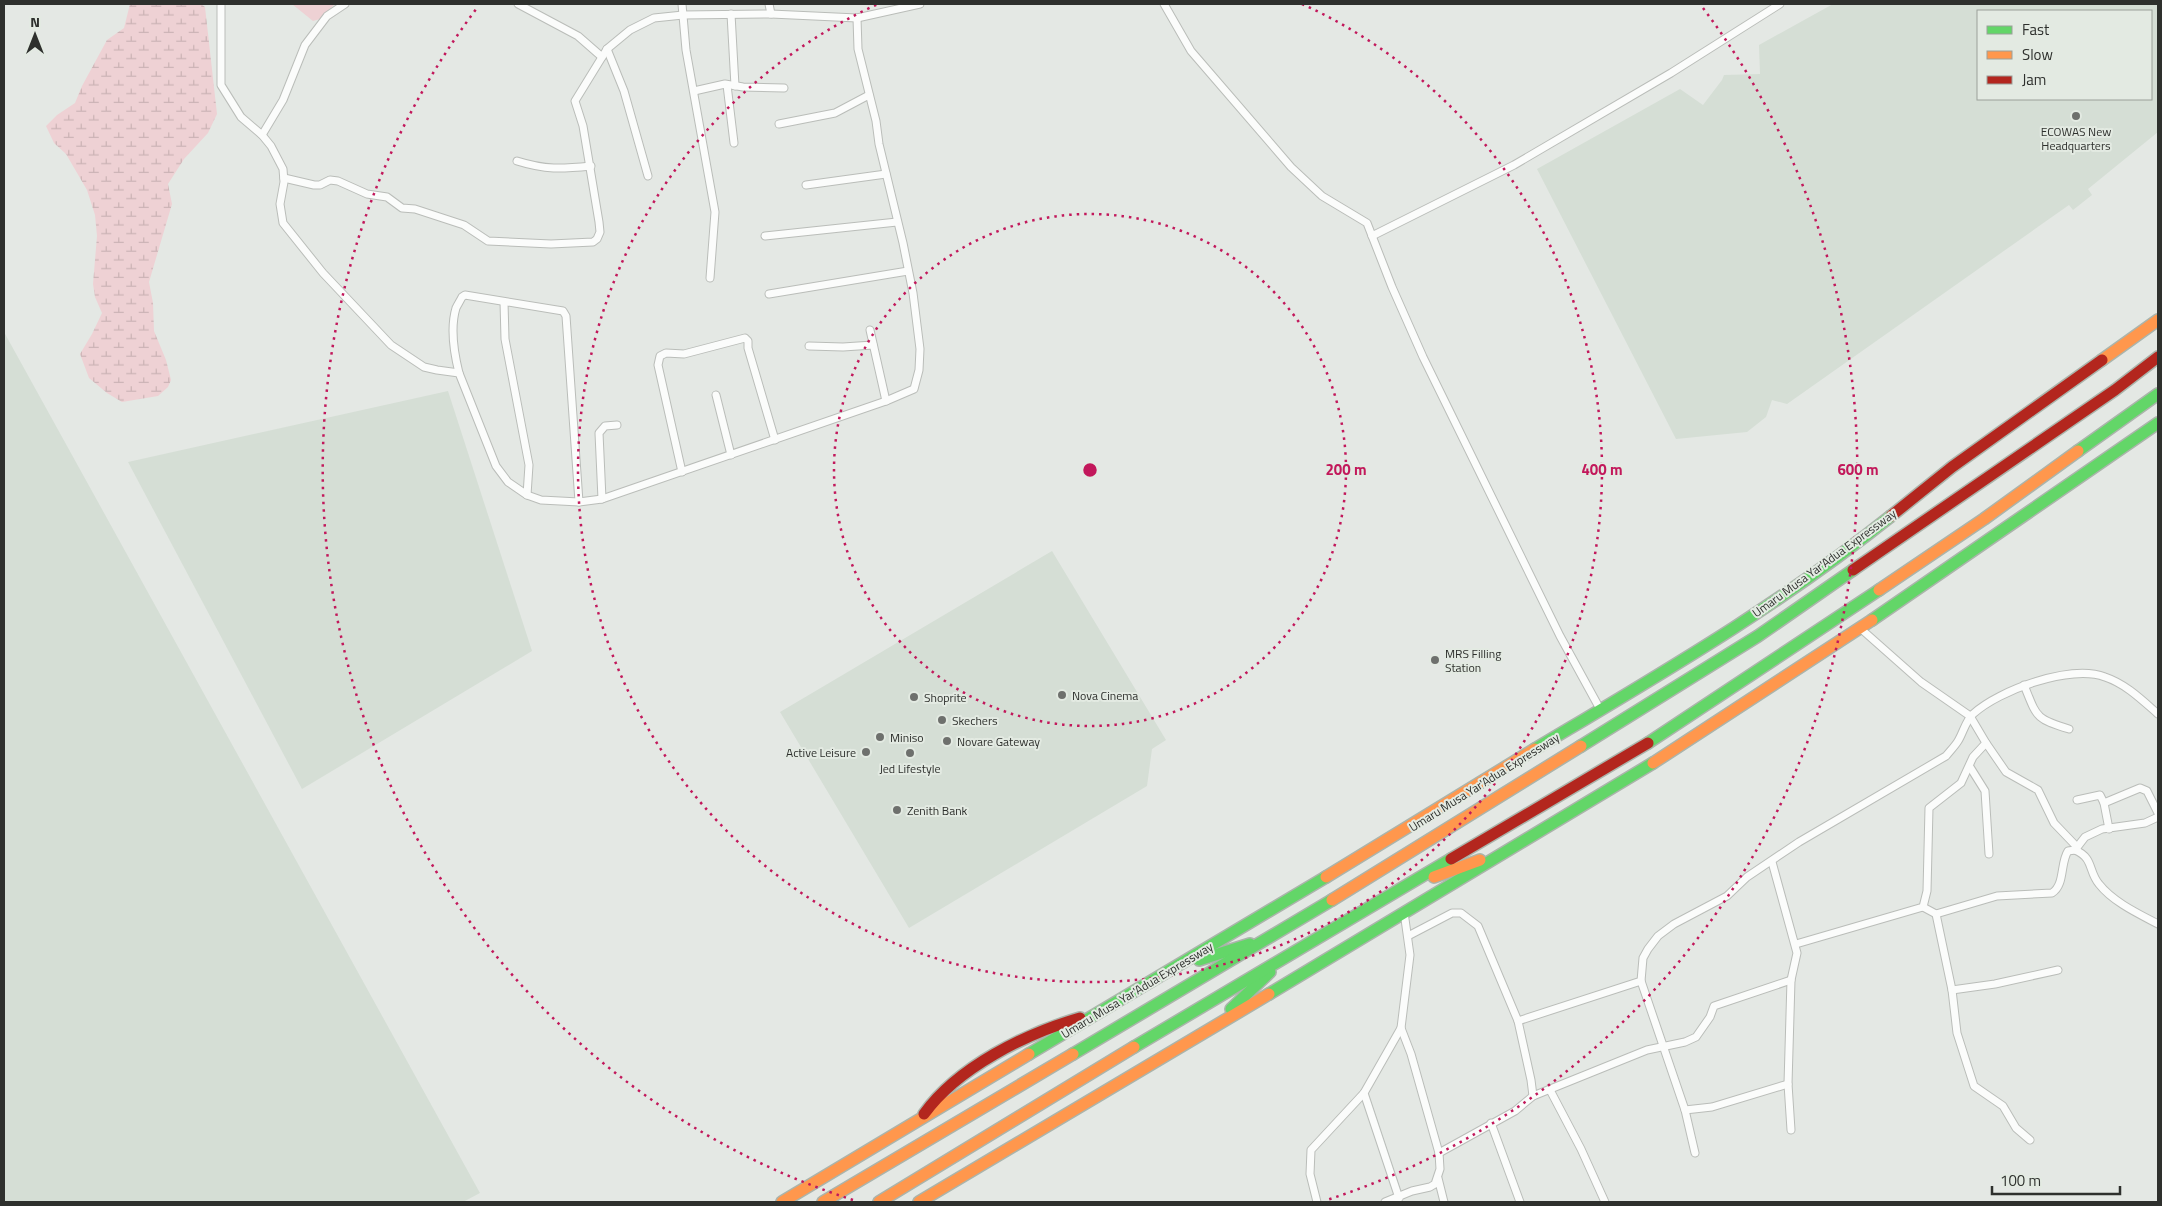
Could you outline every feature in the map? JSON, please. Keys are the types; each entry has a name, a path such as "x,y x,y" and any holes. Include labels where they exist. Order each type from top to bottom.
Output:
{"highway":[{"name":"Umaru Musa Yar'Adua Expressway","path":"782,1202 1424,819 1469,789 1551,741 1600,709 1706,647 1815,572 1877,527 1952,467 2158,320"},
{"name":"Umaru Musa Yar'Adua Expressway","path":"823,1202 1272,937 1758,636 2053,433 2158,357"},
{"path":"878,1202 1287,956 1669,731 1984,520 2158,394"},
{"path":"919,1202 1632,777 1926,585 2158,422"},
{"path":"1401,857 1469,789"},
{"path":"1403,888 1509,850"},
{"path":"1178,966 1272,937"},
{"path":"1214,1026 1287,956"},
{"path":"793,1202 813,1184"}],"street":[{"path":"221,4 222,85 241,117 262,135 283,169 284,178 280,204 283,223 323,273 391,345 424,367 459,373"},
{"path":"262,135 283,100 306,45 327,16 345,4"},
{"path":"518,4 578,36 602,57"},
{"path":"682,4 686,50 703,154 715,212 710,278"},
{"path":"769,4 770,14"},
{"path":"284,178 314,185 320,185 330,180 338,181 367,194 387,198 402,208 415,209 464,225 488,241 551,244 586,243 597,239 600,232 591,166 583,126 575,101 608,49 630,30 654,18 683,15 770,14 857,18 920,4"},
{"path":"1164,4 1191,51 1291,167 1322,196 1367,223 1399,304 1458,429 1560,636 1600,709"},
{"path":"1372,236 1514,165 1671,73 1780,4"},
{"path":"731,14 735,86"},
{"path":"579,502 566,316 563,311 465,295 456,308 454,324 454,350 459,373 496,466 508,482 526,495 541,500 579,502 602,499 886,401 914,389 919,370 920,349 908,271 879,144 876,122 858,49 857,18"},
{"path":"608,49 624,91 648,176"},
{"path":"694,92 727,84 784,88"},
{"path":"727,84 734,143"},
{"path":"779,124 834,113 869,95"},
{"path":"517,161 540,168 558,169 591,166"},
{"path":"806,185 886,174"},
{"path":"765,236 897,222"},
{"path":"769,294 908,271"},
{"path":"504,302 505,339 529,464 526,495"},
{"path":"870,330 886,401"},
{"path":"682,472 658,365 660,356 666,353 684,354 745,338 748,341 748,348 775,440"},
{"path":"809,346 843,347 873,345"},
{"path":"716,395 731,455"},
{"path":"602,499 599,433 605,426 617,425"},
{"path":"1860,628 1921,682 1970,716 2006,772 2038,790 2054,823 2076,849 2090,861 2093,874 2099,884 2126,905 2158,924"},
{"path":"1695,1153 1685,1110 1641,981 1643,958 1658,936 1674,924 1727,896 1747,877 1772,862 1799,842 1946,756 1957,743 1970,716 1988,702 2004,693 2046,679 2094,674 2116,682 2136,694 2158,714"},
{"path":"2024,685 2039,717 2069,729"},
{"path":"1923,907 1927,891 1929,808 1961,783 1973,757 1986,742"},
{"path":"1970,767 1985,790 1990,854"},
{"path":"2104,803 2142,788 2146,790 2158,813"},
{"path":"2077,800 2100,795 2104,803 2109,829"},
{"path":"1923,907 1936,914 1997,896 2052,892 2056,890 2060,883 2064,858 2068,851 2076,849 2085,837 2102,829 2145,824 2158,817"},
{"path":"1772,862 1796,944 1797,959 1791,980 1788,1084 1791,1130"},
{"path":"1796,944 1923,907"},
{"path":"1318,1202 1310,1174 1311,1150 1364,1093 1401,1028 1410,954 1404,912"},
{"path":"1408,936 1452,913 1470,918 1478,926 1518,1022 1533,1096"},
{"path":"1936,914 1952,990 1957,1033 1974,1086 2003,1106 2016,1128 2030,1140"},
{"path":"1952,990 1995,984 2058,970"},
{"path":"1440,1153 1515,1111 1533,1096 1647,1050 1663,1048 1696,1037 1710,1016 1714,1006 1791,980"},
{"path":"1518,1022 1641,981"},
{"path":"1401,1028 1412,1054 1440,1153 1438,1178 1444,1202"},
{"path":"1685,1110 1712,1107 1788,1084"},
{"path":"1550,1090 1584,1155 1605,1202"},
{"path":"1364,1093 1398,1198"},
{"path":"1491,1123 1520,1202"},
{"path":"1384,1202 1412,1191 1430,1187 1438,1178"}],"shaded area":[{"path":"1833,4 2158,4 2158,132 2088,189 2092,195 2073,210 2069,205 1787,404 1772,400 1766,417 1747,432 1676,439 1537,169 1680,89 1703,105 1724,75 1760,74 1759,45"},
{"path":"4,332 480,1193 463,1202 4,1202"},
{"path":"448,391 532,651 302,789 128,462"},
{"path":"1052,551 1166,740 1152,749 1147,786 909,928 780,712"}],"green space":[{"path":"130,4 201,4 205,7 217,114 208,133 184,159 168,184 172,204 149,282 153,303 154,331 166,360 171,380 168,387 158,396 122,402 107,393 89,378 80,354 102,313 95,297 93,284 97,236 95,215 87,190 66,154 54,143 46,126 57,115 75,103 107,40 124,28"},
{"path":"292,4 335,4 320,19 313,21"}],"traffic: fast":[{"path":"2078,451 2158,394"},
{"path":"1872,620 2158,423"},
{"path":"1535,749 1672,667 1762,610 1849,549 1891,516"},
{"path":"1581,746 1758,636 1853,570"},
{"path":"1648,743 1879,590"},
{"path":"1269,994 1653,763"},
{"path":"1134,1047 1451,859"},
{"path":"1029,1054 1326,877"},
{"path":"1073,1054 1332,900"},
{"path":"1199,960 1250,944"},
{"path":"1231,1009 1270,972"}],"traffic: slow":[{"path":"2102,360 2158,320"},
{"path":"1879,590 1984,519 2078,451"},
{"path":"1653,763 1872,620"},
{"path":"1332,900 1581,746"},
{"path":"1326,877 1535,749"},
{"path":"1434,877 1480,860"},
{"path":"919,1202 1269,994"},
{"path":"879,1202 1134,1047"},
{"path":"782,1202 1029,1054"},
{"path":"823,1202 1073,1054"}],"traffic: jam":[{"path":"1853,570 2115,390 2158,357"},
{"path":"1891,516 1952,467 2102,360"},
{"path":"1451,859 1648,743"},
{"path":"924,1114 955,1081 994,1054 1037,1033 1080,1018"}],"place":[{"name":"ECOWAS New Headquarters","path":"2076,116"},
{"name":"MRS Filling Station","path":"1435,660"},
{"name":"Nova Cinema","path":"1062,695"},
{"name":"Shoprite","path":"914,697"},
{"name":"Skechers","path":"942,720"},
{"name":"Miniso","path":"880,737"},
{"name":"Novare Gateway","path":"947,741"},
{"name":"Active Leisure","path":"866,752"},
{"name":"Jed Lifestyle","path":"910,753"},
{"name":"Zenith Bank","path":"897,810"}]}
